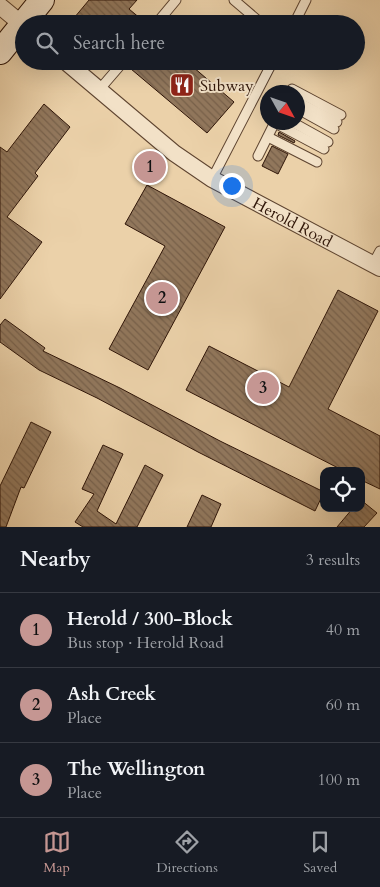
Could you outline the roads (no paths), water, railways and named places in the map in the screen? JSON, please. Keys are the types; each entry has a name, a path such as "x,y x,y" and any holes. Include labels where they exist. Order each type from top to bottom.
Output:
{"street":[{"path":"31,15 42,0"},
{"path":"0,6 15,18"},
{"path":"0,52 15,34"},
{"name":"Herold Road","path":"76,70 174,153 212,179 378,261"}],"lane":[{"path":"164,15 176,0"},
{"path":"234,0 252,15"},
{"path":"298,15 306,0"},
{"path":"100,90 117,70"},
{"path":"212,179 268,70"},
{"path":"305,105 329,139"},
{"path":"305,110 329,139"},
{"path":"305,116 329,139"},
{"path":"305,124 329,139"},
{"path":"305,128 329,139"},
{"path":"258,156 272,130"},
{"path":"294,130 329,139"},
{"path":"268,137 329,139"}],"place":[{"name":"Subway","path":"182,85"},
{"name":"Herold / 300-Block","path":"150,167"},
{"name":"Ash Creek","path":"162,298"},
{"name":"The Wellington","path":"263,388"}]}
